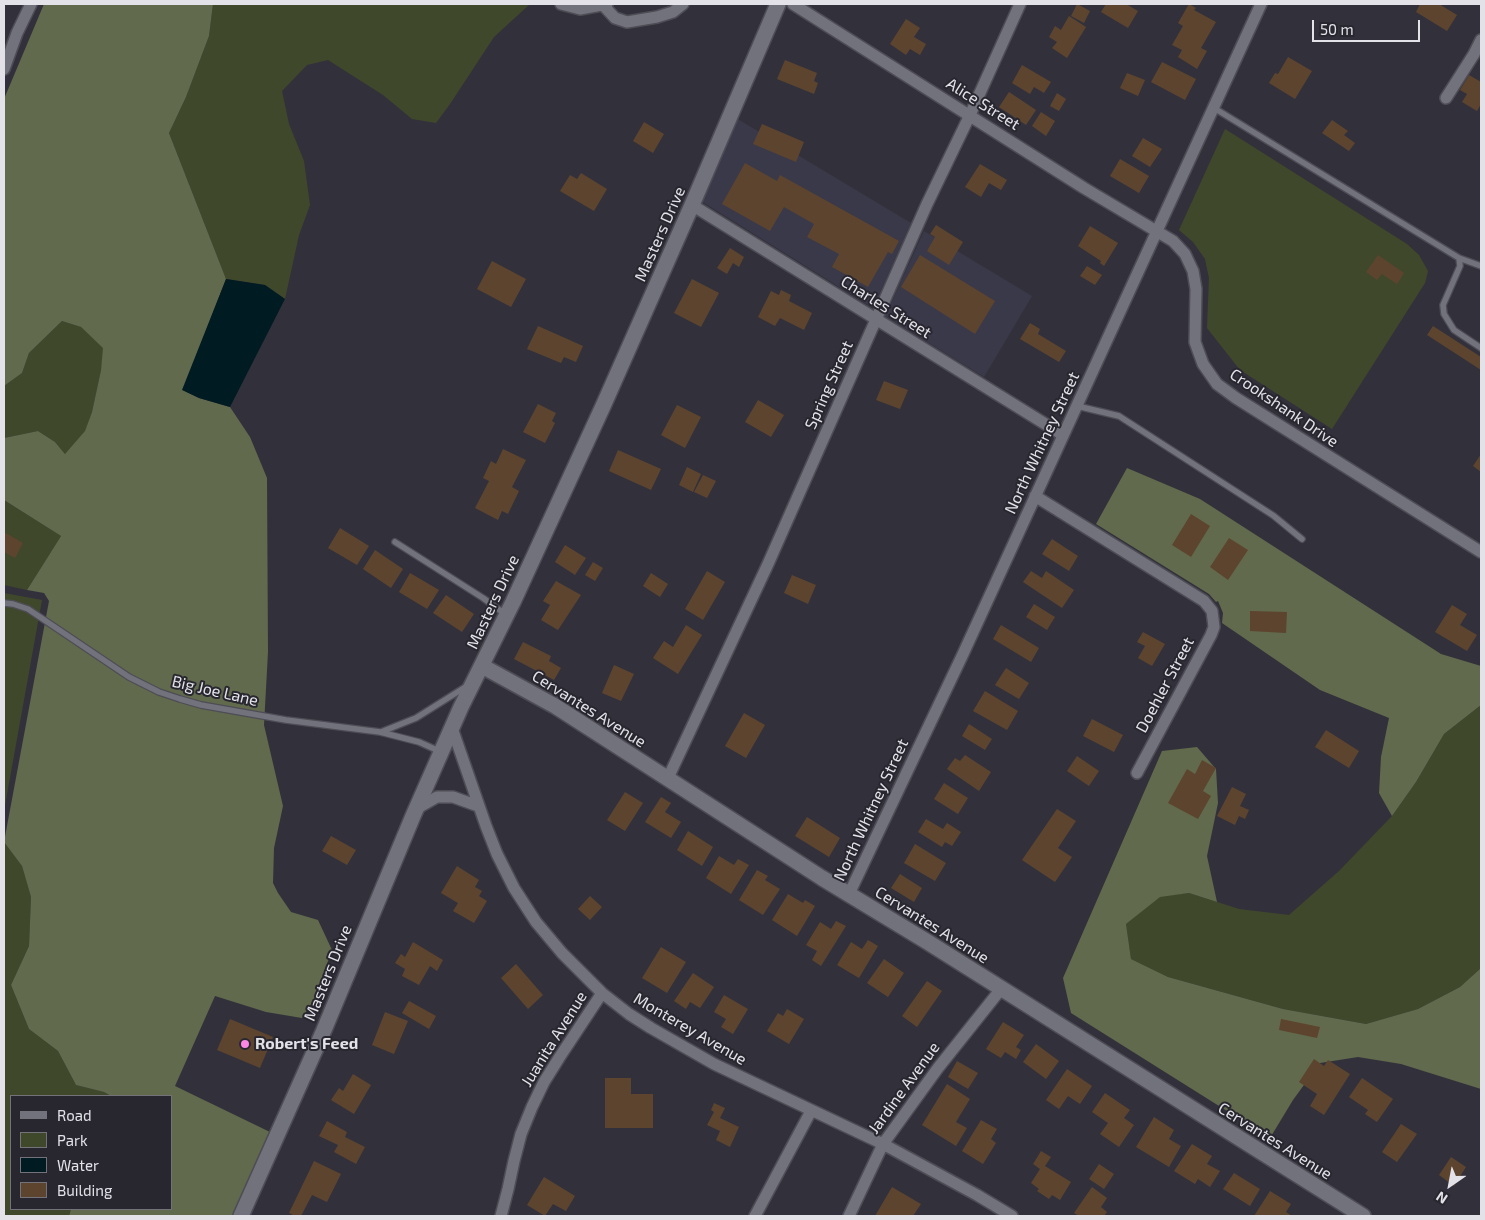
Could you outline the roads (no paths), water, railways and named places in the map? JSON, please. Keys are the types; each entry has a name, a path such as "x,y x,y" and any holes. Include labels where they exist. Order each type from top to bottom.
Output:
{"street":[{"path":"4,69 17,33 31,4"},
{"path":"561,4 580,8 603,4 615,18 627,22 673,12 683,4"},
{"name":"Alice Street","path":"792,4 1084,188 1157,231"},
{"name":"Spring Street","path":"668,778 768,564 928,204 1020,4"},
{"name":"North Whitney Street","path":"849,894 1077,406 1261,4"},
{"name":"Masters Drive","path":"241,1216 324,1030 452,728 604,404 692,205 776,5"},
{"path":"1446,98 1481,40"},
{"name":"Charles Street","path":"692,205 1063,436"},
{"name":"Crookshank Drive","path":"1157,231 1179,247 1190,262 1196,289 1195,342 1203,364 1217,384 1252,409 1481,552"},
{"name":"Doehler Street","path":"1035,496 1204,601 1212,611 1214,627 1211,635 1136,773"},
{"name":"Cervantes Avenue","path":"482,666 555,706 849,894 1363,1216"},
{"name":"Monterey Avenue","path":"452,728 478,806 497,854 514,888 536,922 579,972 602,993 644,1024 714,1064 883,1144 1012,1216"},
{"path":"416,810 437,797 453,797 478,806"},
{"name":"Jardine Avenue","path":"849,1216 883,1144 938,1068 1001,989"},
{"name":"Juanita Avenue","path":"500,1216 516,1152 532,1107 544,1082 602,993"},
{"path":"755,1216 811,1111"}],"lane":[{"path":"1214,108 1458,258 1481,266"},
{"path":"1458,258 1460,266 1443,305 1444,314 1454,330 1481,348"},
{"path":"1077,406 1120,416 1274,516 1302,539"},
{"path":"396,542 483,598 506,616"},
{"path":"4,597 12,604"},
{"name":"Big Joe Lane","path":"4,603 28,609 130,676 159,692 201,705 286,720 380,732 419,742 442,752"},
{"path":"380,732 416,718 474,683"}],"water":[{"path":"226,279 265,285 285,299 230,407 199,398 182,390"}],"place":[{"name":"Robert's Feed","path":"245,1044"}]}
